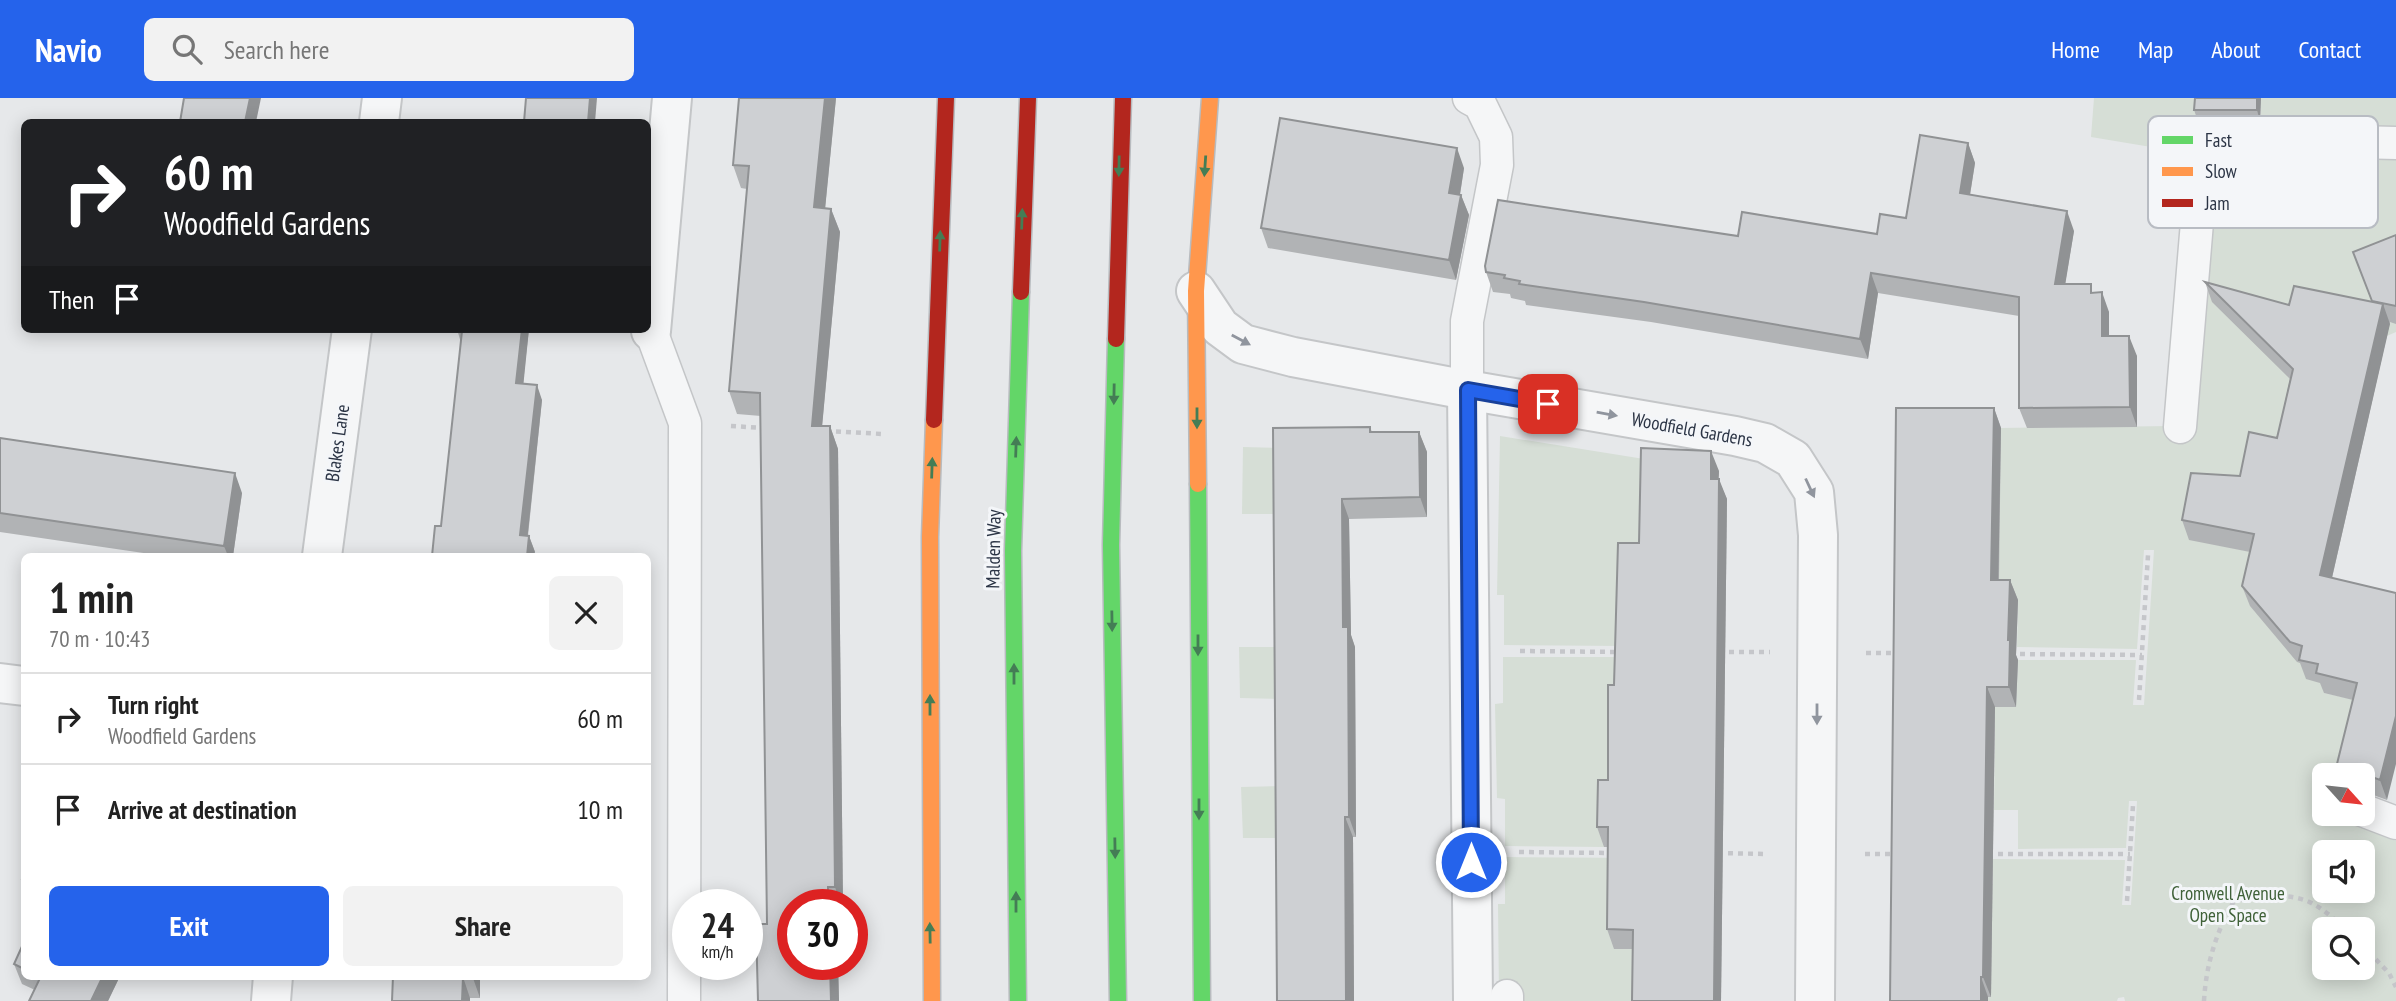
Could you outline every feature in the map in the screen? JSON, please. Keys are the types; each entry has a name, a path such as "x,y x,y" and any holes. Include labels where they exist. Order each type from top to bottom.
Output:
{"highway":[{"path":"932,1001 930,537 946,98"},
{"name":"Malden Way","path":"1018,1001 1013,551 1028,98"},
{"path":"1118,1001 1111,545 1119,152 1123,98"},
{"path":"1202,1001 1196,291 1210,98"}],"street":[{"path":"379,119 382,98"},
{"path":"651,320 671,98"},
{"name":"Woodfield Gardens","path":"1196,291 1220,327 1243,344 1293,357 1468,390 1735,436 1765,443 1793,459 1814,492 1818,535 1815,1001"},
{"name":"Blakes Lane","path":"322,553 351,333"},
{"path":"1468,390 1495,999"},
{"path":"0,682 21,686"},
{"path":"271,1001 273,980"}],"lane":[{"path":"1468,390 1467,321 1497,165 1496,136 1480,104 1469,98"},
{"path":"2378,143 2396,143"},
{"path":"2180,427 2197,228"},
{"path":"651,333 685,423 684,1001"},
{"path":"2375,815 2396,823"}],"path":[{"path":"685,423 766,428"},
{"path":"819,431 886,435"},
{"path":"2139,700 2148,555"},
{"path":"1514,651 1624,652"},
{"path":"1707,652 1903,653"},
{"path":"1997,654 2142,655"},
{"path":"2127,901 2133,804"},
{"path":"1515,852 1624,853"},
{"path":"1707,853 1898,854"},
{"path":"1980,854 2130,854"},
{"path":"2204,1001 2205,980 2219,928 2234,901 2258,897 2294,897 2315,904 2331,917"},
{"path":"2375,958 2389,973 2396,987"}],"green space":[{"path":"2094,98 2201,98 2198,116 2148,116 2148,146 2091,137"},
{"path":"2261,98 2396,98 2396,135 2378,135 2378,116 2260,116"},
{"name":"Cromwell Avenue Open Space","path":"2378,149 2396,149 2396,332 2304,372 2285,458 2247,497 2189,539 2261,554 2325,684 2324,693 2364,702 2362,763 2312,763 2312,826 2360,826 2396,841 2396,1001 2125,1001 2124,997 2118,998 2117,1001 1979,1001 1979,998 1991,997 1991,959 1980,884 1993,884 1992,859 2125,860 2122,905 2131,905 2137,801 2129,801 2126,848 2018,849 2018,810 1994,810 1995,707 2016,707 2018,660 2136,660 2133,705 2144,705 2154,550 2144,550 2137,649 2017,647 2018,600 1998,600 2001,428 2172,426 2200,228 2378,228"},
{"path":"1500,436 1719,471 1646,546 1623,646 1504,645 1504,595 1497,595"},
{"path":"1243,447 1281,448 1281,514 1242,514"},
{"path":"1239,647 1285,647 1285,699 1240,698"},
{"path":"1503,657 1644,657 1604,847 1505,846 1505,799 1497,798 1495,704 1503,703"},
{"path":"1285,786 1283,838 1243,838 1241,787"},
{"path":"1505,857 1643,858 1641,1001 1522,1001 1499,995 1498,904 1505,904"}],"building":[{"path":"184,98 250,98 246,119 180,119"},
{"path":"526,98 590,98 588,119 524,119"},
{"path":"739,98 825,98 814,207 831,209 812,426 830,426 835,887 777,889 777,980 830,980 831,1001 758,1001 757,980 763,980 763,924 767,924 760,393 729,391 749,166 733,165"},
{"path":"2195,98 2257,98 2257,110 2194,110"},
{"path":"1280,118 1457,148 1449,193 1461,195 1449,260 1261,228"},
{"path":"1920,135 1968,143 1960,193 2067,211 2055,284 2091,284 2091,293 2102,292 2102,336 2129,336 2130,407 2019,408 2019,297 1871,273 1860,339 1644,302 1519,284 1520,281 1504,278 1505,275 1486,272 1498,200 1738,236 1742,212 1877,234 1880,214 1906,218"},
{"path":"2396,235 2396,306 2372,301 2353,252"},
{"path":"2205,282 2289,305 2294,286 2383,304 2320,575 2396,593 2396,716 2380,780 2375,778 2375,763 2337,763 2357,683 2316,673 2318,664 2299,660 2302,646 2290,642 2242,586 2254,534 2182,520 2191,473 2240,476 2249,432 2277,438 2293,369"},
{"path":"462,333 522,333 516,383 537,385 520,535 529,536 527,553 432,553 435,526 441,526"},
{"path":"1896,408 1994,408 1991,580 2010,580 2009,687 1987,687 1981,1001 1890,1001"},
{"path":"1370,427 1370,432 1419,432 1420,497 1342,499 1343,627 1348,627 1346,1001 1277,1001 1273,428"},
{"path":"0,438 235,473 224,546 0,513"},
{"path":"1641,448 1711,451 1711,479 1719,479 1714,1001 1632,1001 1633,930 1607,929 1608,827 1597,827 1598,780 1608,780 1608,685 1614,685 1618,543 1639,543"},
{"path":"21,949 21,968 14,964"},
{"path":"39,980 101,980 91,1001 29,1001"},
{"path":"393,980 463,980 462,1001 392,1001"}],"traffic: fast":[{"path":"1018,1001 1013,551 1021,292"},
{"path":"1116,339 1111,545 1118,1001"},
{"path":"1198,484 1202,1001"}],"traffic: slow":[{"path":"1198,484 1196,291 1210,98"},
{"path":"932,1001 930,537 934,420"}],"traffic: jam":[{"path":"934,420 946,98"},
{"path":"1021,292 1028,98"},
{"path":"1116,339 1123,98"}],"route":[{"path":"1471,862 1468,390 1548,404"}]}
